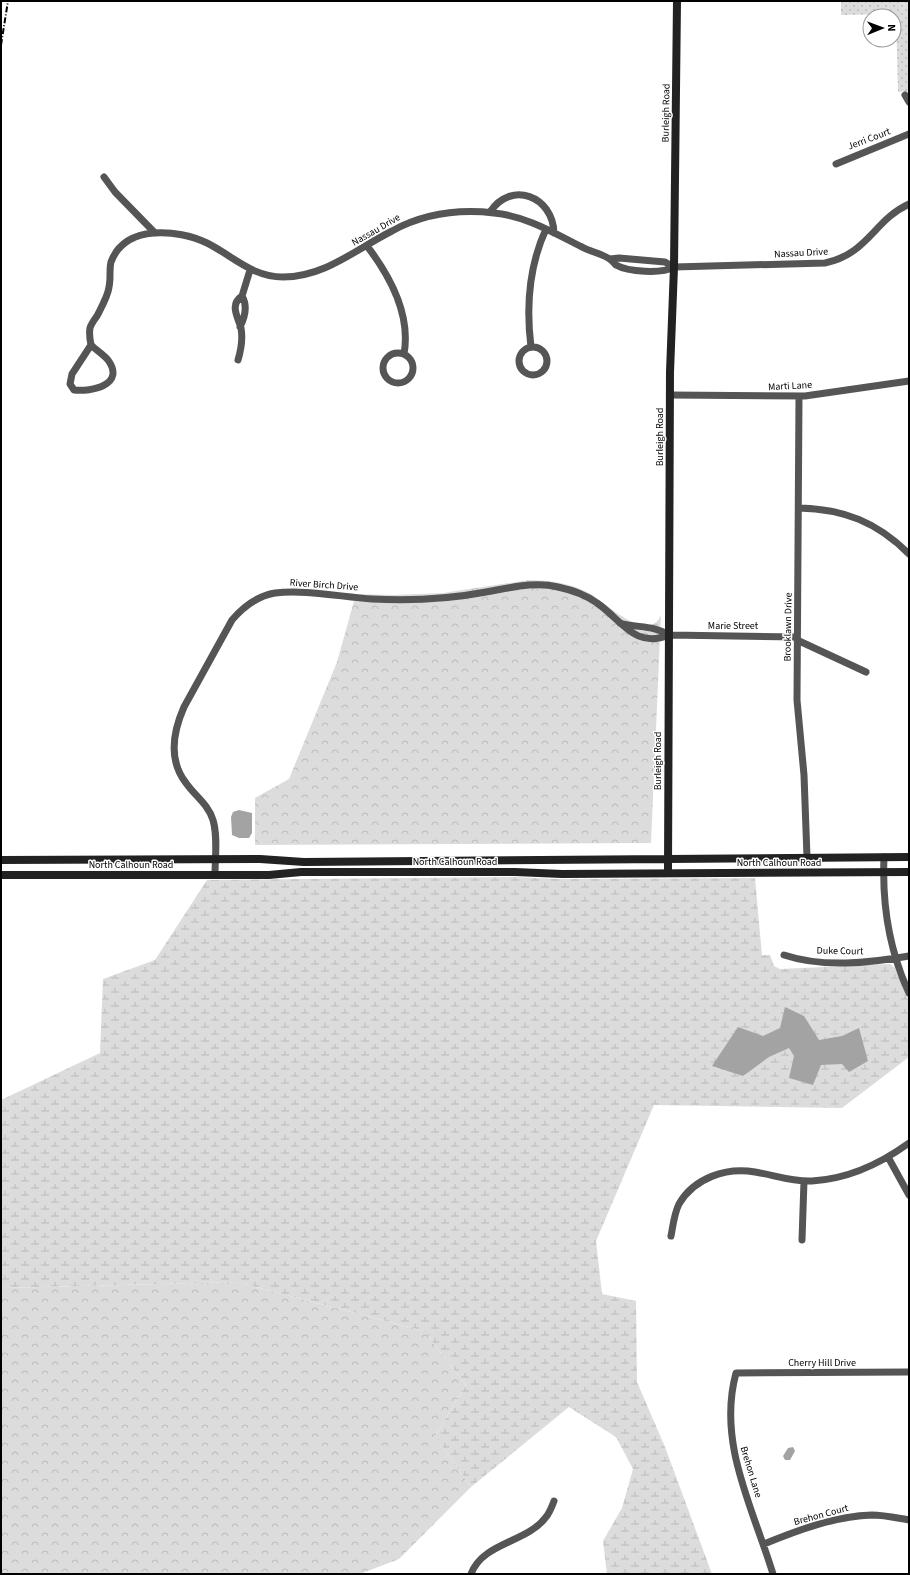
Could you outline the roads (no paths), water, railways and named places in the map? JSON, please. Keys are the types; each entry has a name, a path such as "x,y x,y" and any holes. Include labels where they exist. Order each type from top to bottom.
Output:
{"main road":[{"name":"Burleigh Road","path":"668,873 670,395 674,267 678,1"},
{"name":"North Calhoun Road","path":"1,860 215,860 312,862 909,857"},
{"name":"North Calhoun Road","path":"1,875 269,875 325,872 909,872"}],"street":[{"name":"Jerri Court","path":"836,164 909,134"},
{"path":"104,177 115,192 155,233"},
{"path":"490,212 495,203 503,198 522,195 533,198 549,210 553,218 554,233"},
{"name":"Nassau Drive","path":"91,345 90,327 109,288 111,263 116,253 125,242 137,236 155,233 170,233 196,239 250,270 272,277 301,274 339,262 391,231 428,217 466,211 490,212 514,217 546,229 594,253 610,259 616,265 643,271 667,271 674,267 814,264 836,260 859,248 896,210 909,204"},
{"path":"531,347 529,327 530,288 541,240 546,229"},
{"path":"367,246 383,268 397,298 406,335 404,354 412,365 411,374 405,381 391,381 387,378 383,368 386,359 394,353 404,354"},
{"path":"238,360 240,350 240,327 236,319 236,306 238,300 242,296 250,270"},
{"path":"91,345 108,360 112,369 112,377 107,384 96,389 85,391 74,390 70,384 72,374 91,345"},
{"path":"531,347 540,349 547,356 547,366 541,374 536,376 523,372 519,364 520,355 526,348 531,347"},
{"name":"Marti Lane","path":"670,395 799,397 909,381"},
{"name":"Brooklawn Drive","path":"799,397 797,639 798,718 804,775 807,857"},
{"path":"799,508 830,511 865,521 888,535 909,554"},
{"name":"River Birch Drive","path":"215,875 213,820 206,805 180,774 174,754 174,739 178,722 184,708 232,620 251,602 262,596 285,592 377,599 426,599 486,592 520,586 550,585 570,590 587,597 620,622 625,629 632,634 657,640 669,635"},
{"name":"River Birch Drive","path":"620,622 636,627 656,629 669,635"},
{"name":"Marie Street","path":"669,635 797,639 866,672"},
{"path":"884,857 886,910 891,941 909,993"},
{"name":"Duke Court","path":"784,956 796,959 840,963 896,959 909,956"},
{"path":"671,1236 679,1204 687,1194 710,1176 738,1170 804,1181 822,1180 852,1174 888,1158 909,1143"},
{"path":"888,1158 909,1195"},
{"path":"802,1240 804,1181"},
{"name":"Cherry Hill Drive","path":"736,1373 909,1372"},
{"name":"Brehon Lane","path":"736,1373 731,1403 730,1425 733,1451 773,1574"},
{"path":"471,1574 478,1562 487,1554 523,1535 546,1518 554,1501"},
{"name":"Brehon Court","path":"764,1544 828,1522 853,1516 873,1515 909,1520"}],"railway":[{"path":"1,45 8,1"}]}
